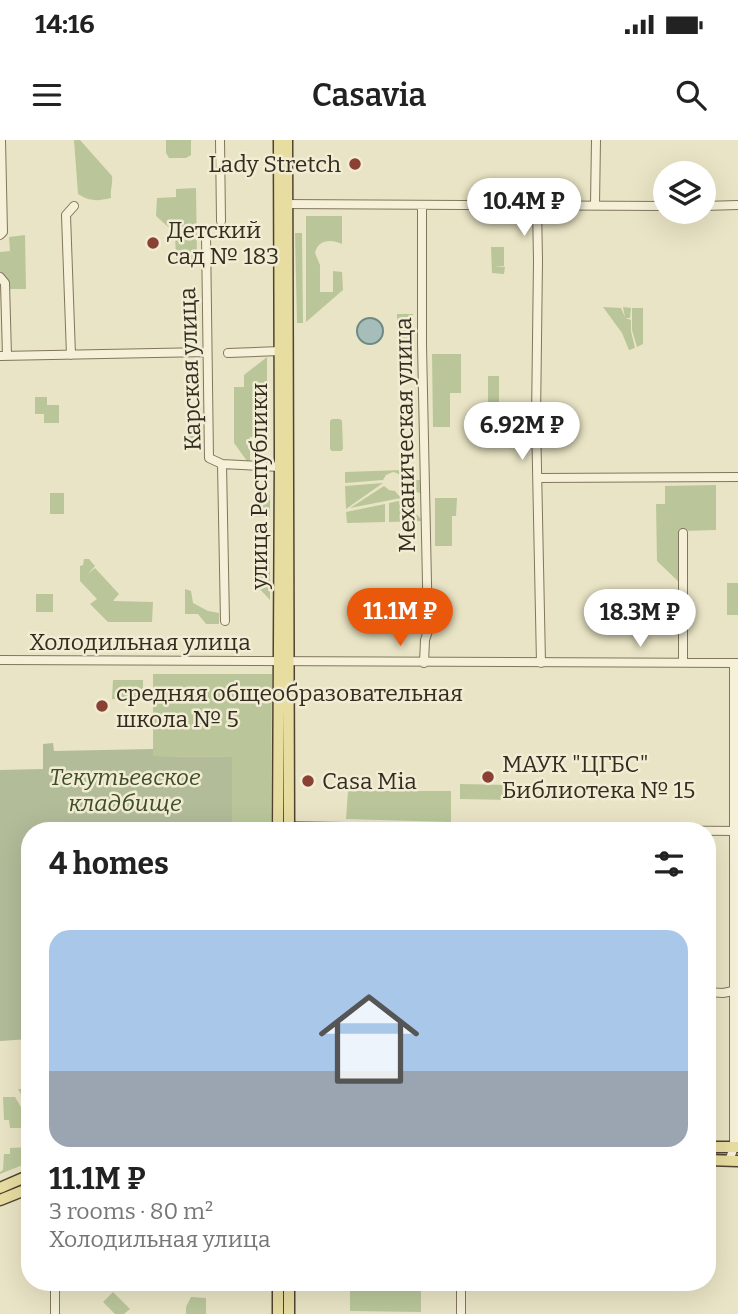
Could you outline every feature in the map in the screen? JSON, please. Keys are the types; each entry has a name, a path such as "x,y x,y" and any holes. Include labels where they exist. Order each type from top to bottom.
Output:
{"main road":[{"name":"улица Республики","path":"279,140 283,204 285,822"},
{"name":"улица Республики","path":"284,662 280,351 283,204 288,140"},
{"path":"716,1147 736,1147"},
{"path":"0,1188 21,1179"},
{"path":"0,1200 21,1192"},
{"path":"278,1291 278,1314"},
{"path":"289,1291 289,1314"}],"street":[{"path":"0,235 3,232 1,140"},
{"path":"220,140 220,221"},
{"path":"595,205 596,140"},
{"path":"283,204 653,206"},
{"path":"716,206 738,205"},
{"path":"71,355 66,215 74,206"},
{"name":"Механическая улица","path":"422,206 428,631 424,663"},
{"path":"537,206 536,419 541,663"},
{"name":"Карская улица","path":"206,236 209,458 222,464 225,621"},
{"path":"0,277 5,283 3,356 207,352"},
{"path":"228,353 280,351"},
{"path":"222,464 280,467"},
{"path":"538,478 738,477"},
{"path":"683,533 683,663"},
{"name":"Холодильная улица","path":"0,660 736,663"},
{"path":"733,1161 736,1147 736,663"},
{"path":"716,831 736,831"},
{"path":"716,993 736,990"},
{"path":"55,1291 55,1314"},
{"path":"461,1291 461,1314"}],"green space":[{"path":"74,140 80,140 112,176 111,198 94,200 78,194"},
{"path":"166,140 191,140 191,155 186,158 169,158 166,153"},
{"path":"196,188 197,259 176,260 175,233 156,216 157,198 176,197 176,189"},
{"path":"306,216 342,216 342,244 326,241 319,245 315,253 320,265 320,292 333,292 333,271 342,272 343,290 306,322"},
{"path":"295,233 302,233 303,323 297,323"},
{"path":"25,235 26,289 10,289 0,274 0,252 10,251 9,237"},
{"path":"491,247 504,247 504,266 494,266 505,267 504,274 492,273"},
{"path":"603,307 621,308 625,317 623,307 631,308 630,318 625,318 631,320 635,348 629,350 622,333"},
{"path":"632,308 643,308 643,344 637,347 632,330"},
{"path":"397,314 413,314 413,341 402,341 397,336"},
{"path":"432,354 461,354 461,393 450,393 450,427 433,427"},
{"path":"267,357 267,437 250,437 250,465 234,443 234,387 244,387 244,375"},
{"path":"488,376 499,376 499,410 488,410"},
{"path":"35,397 47,397 47,405 59,405 59,423 44,423 44,414 35,414"},
{"path":"188,417 202,417 202,439 188,439"},
{"path":"332,419 342,421 341,451 330,449"},
{"path":"403,470 404,480 421,480 422,494 401,486 400,476 393,472 383,480 345,483 345,472"},
{"path":"383,483 346,509 345,486"},
{"path":"716,485 716,530 682,531 681,584 657,561 656,504 665,504 665,486"},
{"path":"384,486 395,491 401,498 350,508"},
{"path":"50,493 64,493 64,514 50,514"},
{"path":"260,495 270,495 270,517 255,517 255,500"},
{"path":"435,498 457,498 456,516 452,516 452,546 435,546"},
{"path":"403,500 423,521 389,522 389,503"},
{"path":"385,504 385,522 347,523 346,512"},
{"path":"84,559 89,559 95,566 88,574 95,568 119,594 113,601 153,602 152,622 108,622 90,604 97,599 80,581 80,566 83,565"},
{"path":"256,561 270,561 270,600 255,584"},
{"path":"727,583 738,583 738,615 727,615"},
{"path":"185,589 191,591 193,603 219,613 219,624 206,624 198,614 185,614"},
{"path":"36,594 53,594 53,612 36,612"},
{"path":"353,617 414,617 415,628 353,627"},
{"path":"153,674 272,674 271,822 232,822 232,757 153,756"},
{"path":"113,680 143,680 143,700 112,699"},
{"name":"Текутьевское кладбище","path":"53,743 54,751 153,749 153,756 232,757 232,822 21,822 21,1040 0,1041 0,770 43,769 43,744"},
{"path":"460,784 516,785 516,800 460,799"},
{"path":"348,791 451,791 451,822 346,819"},
{"path":"3,1097 15,1097 21,1107 21,1128 10,1128 9,1120 4,1120"},
{"path":"21,1147 21,1166 0,1174 3,1170 4,1154 10,1154 10,1148"},
{"path":"350,1291 421,1291 421,1312 350,1311"},
{"path":"113,1292 130,1309 124,1314 115,1314 103,1302"},
{"path":"191,1297 206,1298 206,1314 186,1314"}],"water":[{"path":"370,318 379,322 383,331 379,340 370,344 361,340 357,331 361,322"}],"place":[{"name":"Lady Stretch","path":"355,164"},
{"name":"Детский сад № 183","path":"153,243"},
{"name":"средняя общеобразовательная школа № 5","path":"102,706"},
{"name":"МАУК \"ЦГБС\" Библиотека № 15","path":"488,777"},
{"name":"Casa Mia","path":"308,781"}]}
